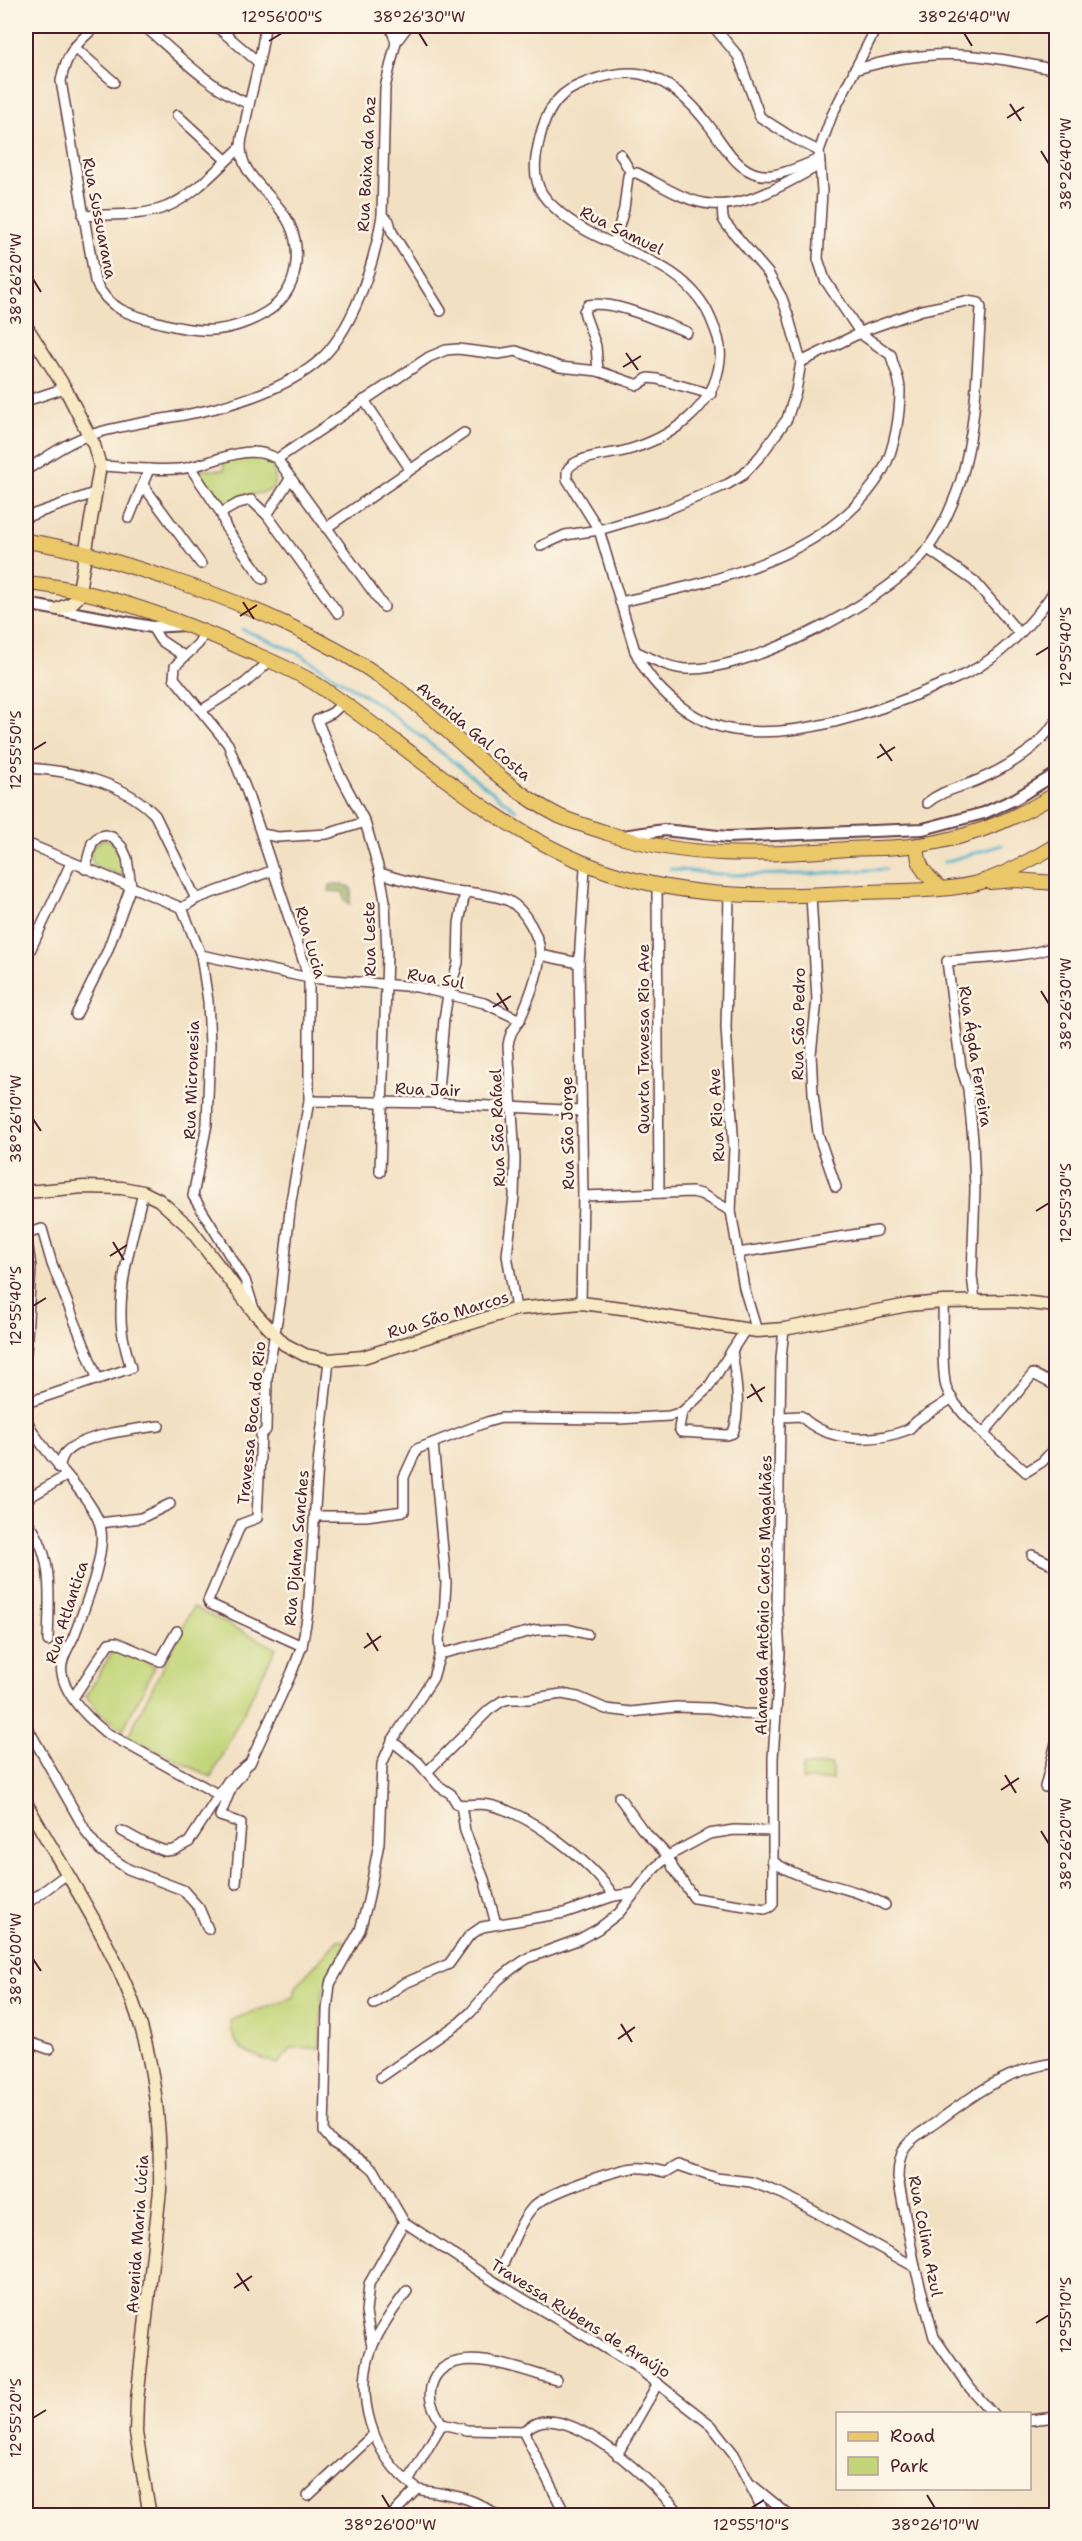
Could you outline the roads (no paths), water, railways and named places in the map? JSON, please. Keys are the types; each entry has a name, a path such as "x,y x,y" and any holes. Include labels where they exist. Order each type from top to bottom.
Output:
{"main road":[{"path":"26,326 65,388 89,435 100,466 79,592 76,600 58,609"},
{"name":"Avenida Gal Costa","path":"26,541 86,552 214,594 303,631 390,683 426,711 511,786 561,817 620,837 663,848 728,855 918,846 962,836 991,826 1056,794"},
{"path":"26,583 79,592 187,625 270,661 316,684 478,804 523,833 605,871 657,885 729,896 811,895 1016,880 1056,883"},
{"path":"979,882 1019,866 1056,845"},
{"path":"918,846 918,858 922,870 939,887"},
{"name":"Rua São Marcos","path":"26,1192 95,1187 144,1192 172,1210 188,1226 274,1336 295,1352 329,1360 363,1357 516,1310 581,1303 638,1310 659,1316 751,1330 784,1329 908,1305 943,1302 1013,1301 1056,1306"},
{"name":"Avenida Maria Lúcia","path":"26,1803 102,1936 128,1989 146,2045 153,2081 161,2159 160,2190 137,2400 136,2433 150,2516"}],"street":[{"name":"Rua Sussuarana","path":"96,26 74,47 67,58 61,81 95,281 106,301 114,307 161,323 200,332 227,329 258,317 280,301 294,278 297,242 289,220 249,170 241,147"},
{"path":"144,26 214,84 233,98 249,104"},
{"path":"216,26 258,62"},
{"path":"83,216 153,211 165,207 191,192 241,147 265,26"},
{"path":"390,26 396,42"},
{"path":"396,42 408,26"},
{"path":"712,26 738,56 760,117 819,158"},
{"path":"620,602 706,581 785,553 815,537 862,498 884,468 890,453 900,392 898,376 893,368 891,355 861,334 825,280 818,259 818,235 822,222 819,158 832,115 877,26"},
{"name":"Rua Baixa da Paz","path":"26,470 89,435 215,408 246,399 288,381 316,363 334,344 352,313 379,236 382,216 384,111 388,70 396,42"},
{"path":"74,47 114,82"},
{"path":"854,70 899,58 946,53 981,55 1056,70"},
{"name":"Rua Samuel","path":"599,530 567,479 568,467 575,461 626,450 658,437 694,413 711,394 721,358 719,338 703,302 685,282 661,265 585,232 561,215 547,200 537,182 536,154 551,107 572,88 593,80 624,73 655,78 674,88 688,102 711,127 729,154 739,164 760,175 771,176 785,172 819,158"},
{"path":"177,115 226,160"},
{"path":"620,154 632,174"},
{"path":"614,244 624,209 628,176 632,174 637,174 699,202 722,205 744,200 778,187 819,158"},
{"path":"541,546 565,535 599,530 666,510 738,478 761,456 787,419 796,391 801,362 786,310 776,286 759,260 726,224 723,219 722,205"},
{"path":"382,216 389,221 392,232 441,311"},
{"path":"379,236 392,232"},
{"path":"635,651 670,666 685,669 713,666 782,645 812,632 896,581 928,549 953,500 967,452 981,308 977,301 922,309 868,329 801,362"},
{"path":"598,371 596,346 585,315 585,308 588,305 599,304 629,311 687,332"},
{"path":"277,459 436,353 446,350 458,349 498,354 516,351 560,368 598,371 638,385 648,378 657,379 711,394"},
{"path":"26,401 65,388"},
{"path":"364,400 410,469"},
{"path":"326,528 464,433"},
{"path":"100,466 149,469 190,467 251,452 265,453 277,459 384,607"},
{"path":"190,467 221,513 226,528 263,579"},
{"path":"129,518 149,469"},
{"path":"267,515 290,478"},
{"path":"143,485 201,564"},
{"path":"26,517 97,492"},
{"path":"221,513 238,503 251,500 267,515 338,613"},
{"path":"599,530 641,665 669,698 721,727 736,730 781,729 850,718 906,700 980,666 1019,633 1046,604 1056,588"},
{"path":"928,549 974,581 1019,633"},
{"path":"26,604 152,627 187,625"},
{"path":"152,627 160,640 184,656"},
{"name":"Rua Lucia","path":"206,632 198,644 175,666 174,678 228,744 262,834 309,978 309,1101 289,1218 274,1336"},
{"path":"202,710 245,683 270,661"},
{"name":"Rua Leste","path":"342,704 332,713 317,720 338,771 365,822 380,873 387,927 380,1172"},
{"path":"927,803 946,791 977,781 1020,757 1041,740 1056,720"},
{"path":"26,768 70,773 120,790 149,808 155,815 196,899"},
{"path":"620,837 663,830 727,837 782,836 935,826 984,813 1015,799 1056,774"},
{"path":"262,834 278,837 327,834 365,822"},
{"path":"918,846 924,833 935,826"},
{"path":"76,1015 107,952 131,886 127,858 122,846 112,837 105,835 98,837 92,843 85,869"},
{"path":"26,843 182,908 196,899 274,870"},
{"name":"Rua São Jorge","path":"581,1303 583,1196 579,963 585,869 582,862"},
{"path":"26,959 71,863"},
{"path":"380,873 421,885 494,896 518,908 534,934 540,955 579,963"},
{"name":"Quarta Travessa Rio Ave","path":"657,885 659,1193"},
{"path":"437,1103 448,995 458,963 459,923 465,892"},
{"name":"Rua São Pedro","path":"811,895 817,1000 811,1054 813,1093 818,1134 836,1187"},
{"name":"Rua Rio Ave","path":"729,896 726,1028 734,1138 731,1211 751,1330"},
{"name":"Rua Micronesia","path":"182,908 201,955 208,1001 207,1124 193,1196 245,1280 254,1312"},
{"name":"Rua Ágda Ferreira","path":"975,1300 972,1276 975,1189 973,1140 968,1089 961,1067 947,961 990,958 1056,946"},
{"name":"Rua Sul","path":"201,955 309,978 417,987 484,1003 520,1020"},
{"name":"Rua São Rafael","path":"516,1310 507,1255 514,1197 515,1159 508,1045 513,1027 520,1020 540,955"},
{"name":"Rua Jair","path":"309,1101 437,1103 582,1111"},
{"path":"26,1403 131,1368 122,1330 122,1291 144,1192"},
{"path":"583,1196 692,1192 701,1194 731,1211"},
{"path":"26,1353 31,1274 26,1234 42,1229 52,1264 98,1380"},
{"path":"738,1253 877,1232"},
{"path":"943,1302 945,1384 952,1398 983,1434 1026,1472 1042,1462 1056,1447"},
{"name":"Alameda Antônio Carlos Magalhães","path":"668,1856 673,1868 694,1898 765,1909 773,1904 775,1716 780,1653 777,1609 781,1358 784,1329"},
{"path":"315,1516 354,1516 404,1511 404,1477 417,1449 501,1418 619,1419 669,1416 682,1412 708,1388 732,1350 751,1330"},
{"name":"Travessa Boca do Rio","path":"274,1336 267,1379 266,1430 261,1435 257,1518 241,1524 208,1598 209,1602 302,1646"},
{"path":"682,1412 679,1428 681,1432 728,1436 733,1433 736,1382 732,1350"},
{"name":"Rua Djalma Sanches","path":"236,1884 241,1823 220,1816 232,1786 250,1763 302,1646 308,1612 329,1360"},
{"path":"983,1434 1033,1374 1056,1386"},
{"path":"781,1417 801,1416 808,1424 826,1432 870,1439 911,1428 918,1420 952,1398"},
{"path":"26,1418 36,1438 93,1508 100,1523 141,1518 170,1504"},
{"path":"59,1468 67,1451 84,1442 133,1429 159,1425"},
{"path":"372,2347 366,2312 369,2284 404,2222 374,2170 329,2140 322,2126 327,2010 330,1984 360,1930 368,1901 379,1843 382,1764 392,1741 433,1678 440,1653 439,1639 444,1616 446,1583 433,1443"},
{"path":"26,1499 66,1476"},
{"path":"26,1520 35,1532 48,1569 50,1590 48,1641"},
{"name":"Rua Atlantica","path":"100,1523 102,1544 99,1560 61,1668 64,1682 91,1721 118,1741 219,1795"},
{"path":"1032,1555 1056,1566"},
{"path":"440,1653 536,1630 567,1629 587,1634"},
{"path":"73,1698 109,1643 116,1642 158,1662 162,1660 177,1631"},
{"path":"427,1772 489,1710 502,1701 510,1699 562,1694 578,1697 606,1709 631,1712 676,1707 710,1708 742,1714 775,1716"},
{"path":"26,1725 88,1835 100,1850 128,1869 183,1890 199,1908 208,1929"},
{"path":"392,1741 427,1772 439,1786 451,1794 457,1804 489,1805 517,1815 566,1848 595,1873 614,1896"},
{"path":"1045,1787 1056,1743"},
{"name":"Rua Djalma Sanches","path":"122,1831 156,1848 174,1850 189,1842 232,1776 250,1763"},
{"path":"619,1797 642,1829 668,1856"},
{"path":"461,1805 465,1831 488,1890 496,1924"},
{"path":"381,2077 459,2023 498,1980 513,1968 528,1958 555,1949 598,1929 619,1913 668,1856 709,1834 734,1830 772,1831"},
{"path":"772,1861 788,1872 862,1893 885,1905"},
{"path":"26,1904 67,1874"},
{"path":"374,2004 403,1984 449,1964 475,1930 496,1924 564,1913 614,1896 634,1893"},
{"path":"26,2041 49,2049"},
{"name":"Rua Colina Azul","path":"991,2412 969,2388 934,2337 915,2267 898,2178 900,2157 912,2140 995,2082 1023,2069 1056,2062"},
{"path":"503,2264 531,2209 543,2200 581,2182 619,2171 650,2168 666,2172 678,2165 716,2178 750,2182 783,2194 915,2267"},
{"name":"Travessa Rubens de Araújo","path":"404,2222 495,2282 611,2350 658,2383 722,2437 766,2516"},
{"path":"407,2291 383,2325 372,2347 367,2366 367,2397 373,2435 386,2458 417,2489 472,2499 484,2504 496,2516"},
{"path":"556,2380 492,2363 466,2359 445,2365 436,2374 429,2392 433,2408 442,2424 467,2430 523,2431 547,2421 572,2426 617,2455 644,2477 683,2516"},
{"path":"617,2455 658,2383"},
{"path":"1031,2420 1056,2417"},
{"path":"409,2480 442,2424"},
{"path":"523,2431 566,2516"},
{"path":"308,2496 373,2435"},
{"path":"750,2484 790,2516"},
{"path":"391,2516 417,2489"}],"waterway":[{"path":"26,567 35,568"},
{"path":"242,629 298,653 381,706 516,810"},
{"path":"944,862 1002,845"},
{"path":"670,869 727,875 809,874 886,869"}]}
